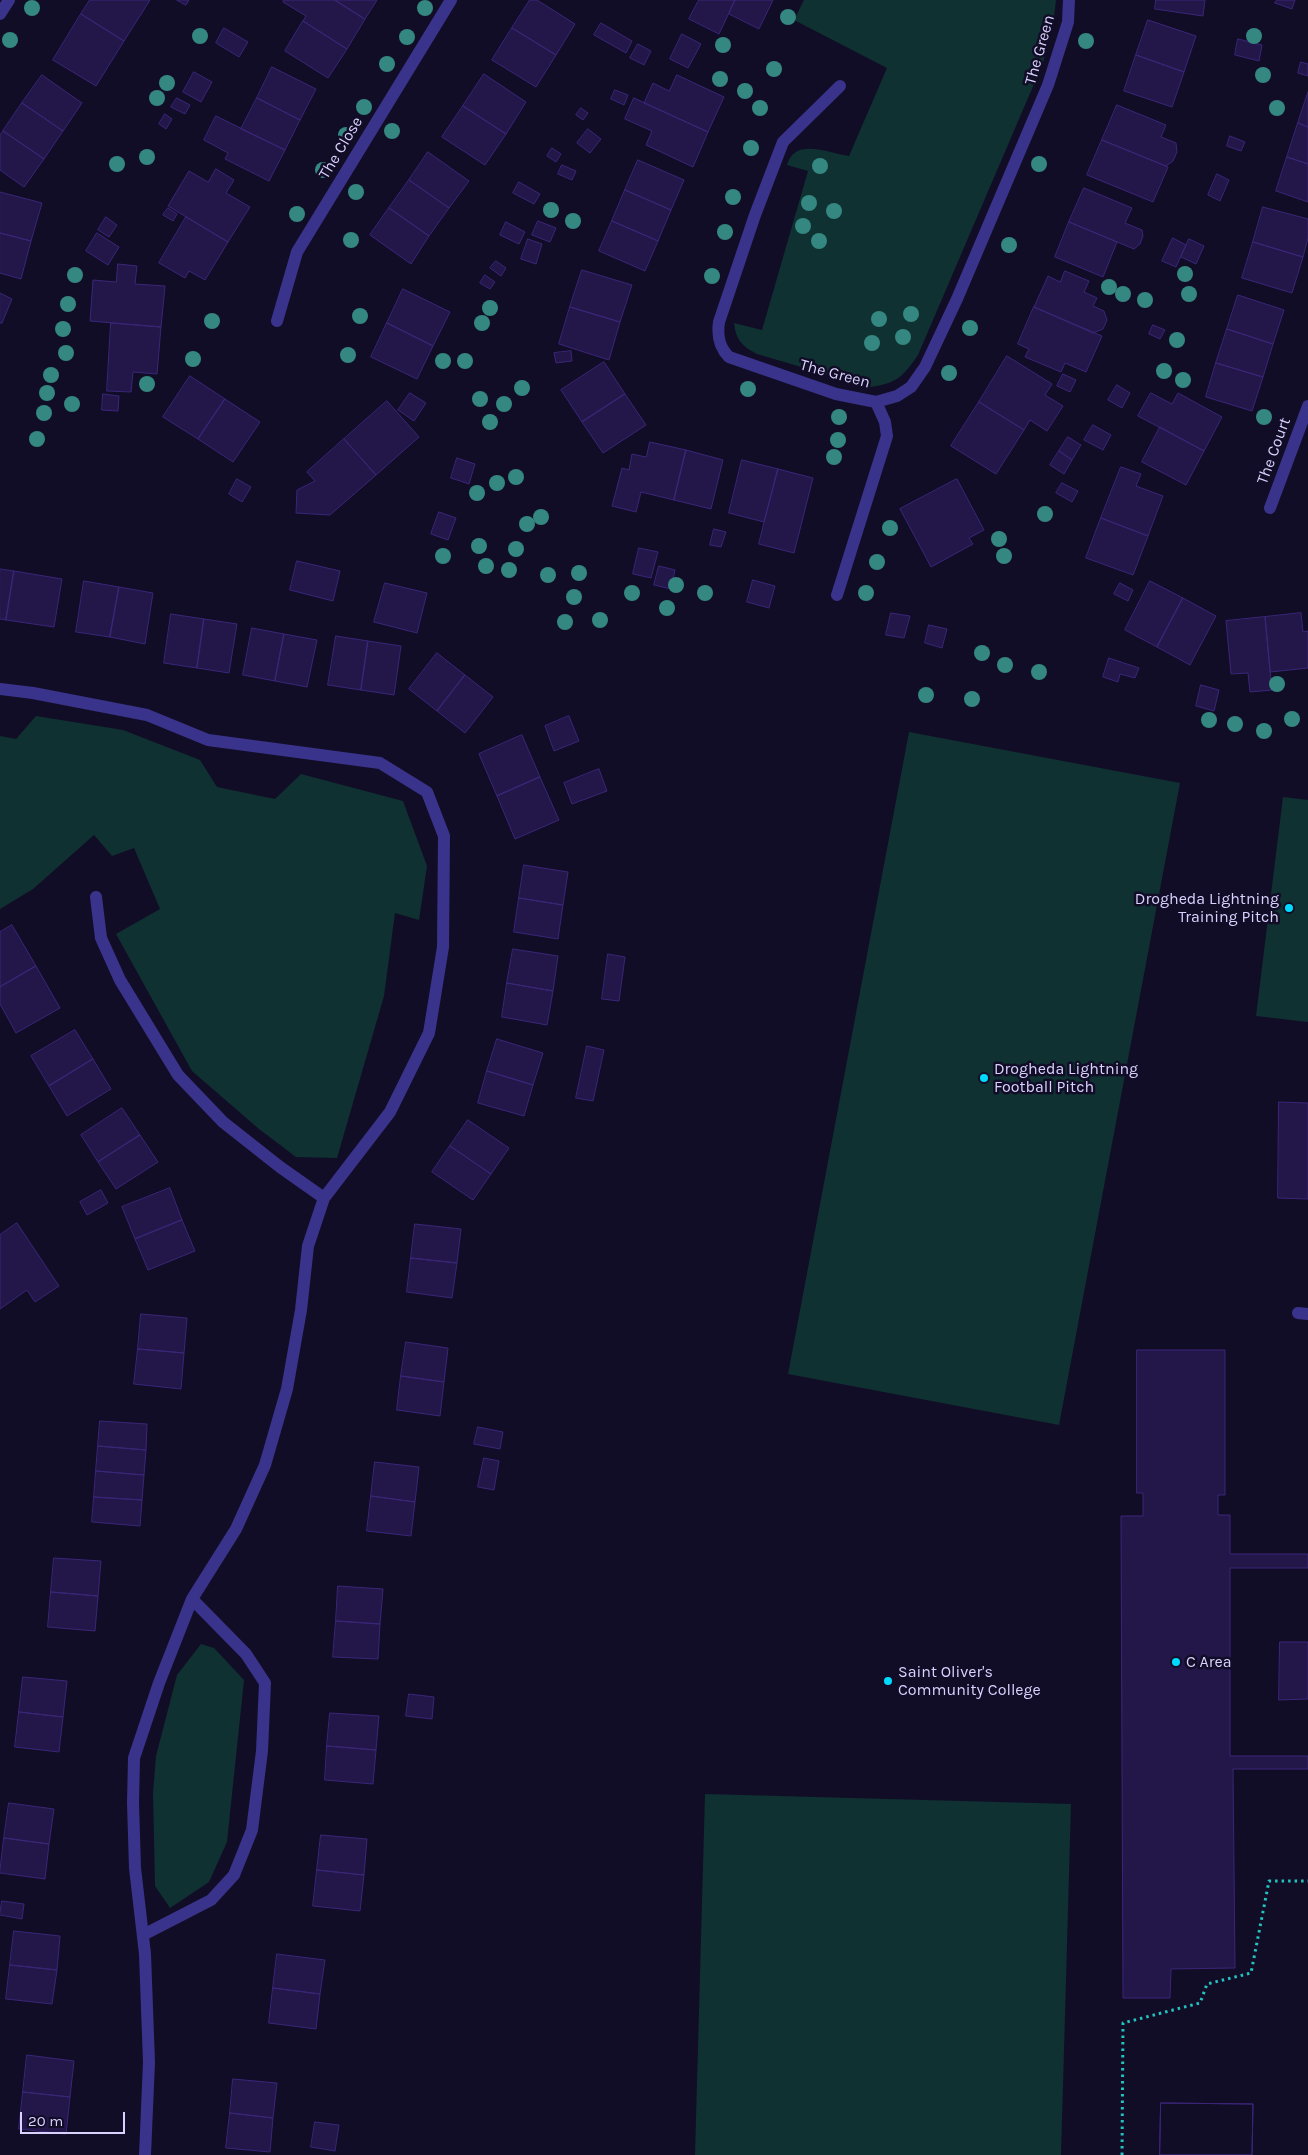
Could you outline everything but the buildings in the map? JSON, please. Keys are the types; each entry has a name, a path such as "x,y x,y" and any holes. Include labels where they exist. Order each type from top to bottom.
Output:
{"street":[{"path":"0,14 10,0"},
{"name":"The Close","path":"277,321 297,252 450,0"},
{"name":"The Green","path":"840,86 783,142 755,214 719,322 718,333 720,344 729,357 836,394 876,402 898,396 911,388 925,367 979,249 1048,85 1068,22 1069,0"},
{"path":"837,595 887,436 886,422 876,402"},
{"name":"The Court","path":"1270,508 1308,406"},
{"path":"0,689 33,693 147,715 208,740 380,763 427,792 444,836 443,947 429,1033 390,1112 324,1198 308,1246 301,1310 287,1389 265,1465 236,1529 192,1600 159,1683 134,1758 135,1868 143,1935 149,2062 145,2155"},
{"path":"96,897 101,938 120,980 178,1075 223,1122 280,1167 324,1198"},
{"path":"143,1935 210,1900 234,1875 252,1830 262,1751 265,1684 246,1654 192,1600"}],"path":[{"path":"1122,2155 1123,2023 1200,2003 1207,1984 1251,1973 1269,1881 1308,1881"}],"green space":[{"path":"804,0 1056,0 1043,63 918,355 908,369 898,378 878,386 869,387 757,354 741,342 735,329 734,323 762,330 808,171 787,165 791,156 797,151 813,149 849,156 887,68 794,20"},
{"path":"36,716 123,730 200,760 217,787 275,799 301,774 403,801 427,866 419,920 395,913 384,996 337,1158 296,1157 259,1129 192,1071 116,934 160,909 134,848 112,856 94,835 33,889 0,909 0,736 16,739"},
{"name":"Drogheda Lightning Football Pitch","path":"909,732 1180,783 1059,1425 788,1374"},
{"name":"Drogheda Lightning Training Pitch","path":"1283,797 1308,800 1308,1022 1256,1016"},
{"path":"201,1644 214,1648 244,1680 227,1842 209,1882 170,1908 155,1886 153,1793 156,1756 177,1675"},
{"path":"705,1794 1071,1804 1061,2155 695,2155"}],"place":[{"name":"Drogheda Lightning Training Pitch","path":"1289,908"},
{"name":"Drogheda Lightning Football Pitch","path":"984,1078"},
{"name":"C Area","path":"1176,1662"},
{"name":"Saint Oliver's Community College","path":"888,1681"}]}
